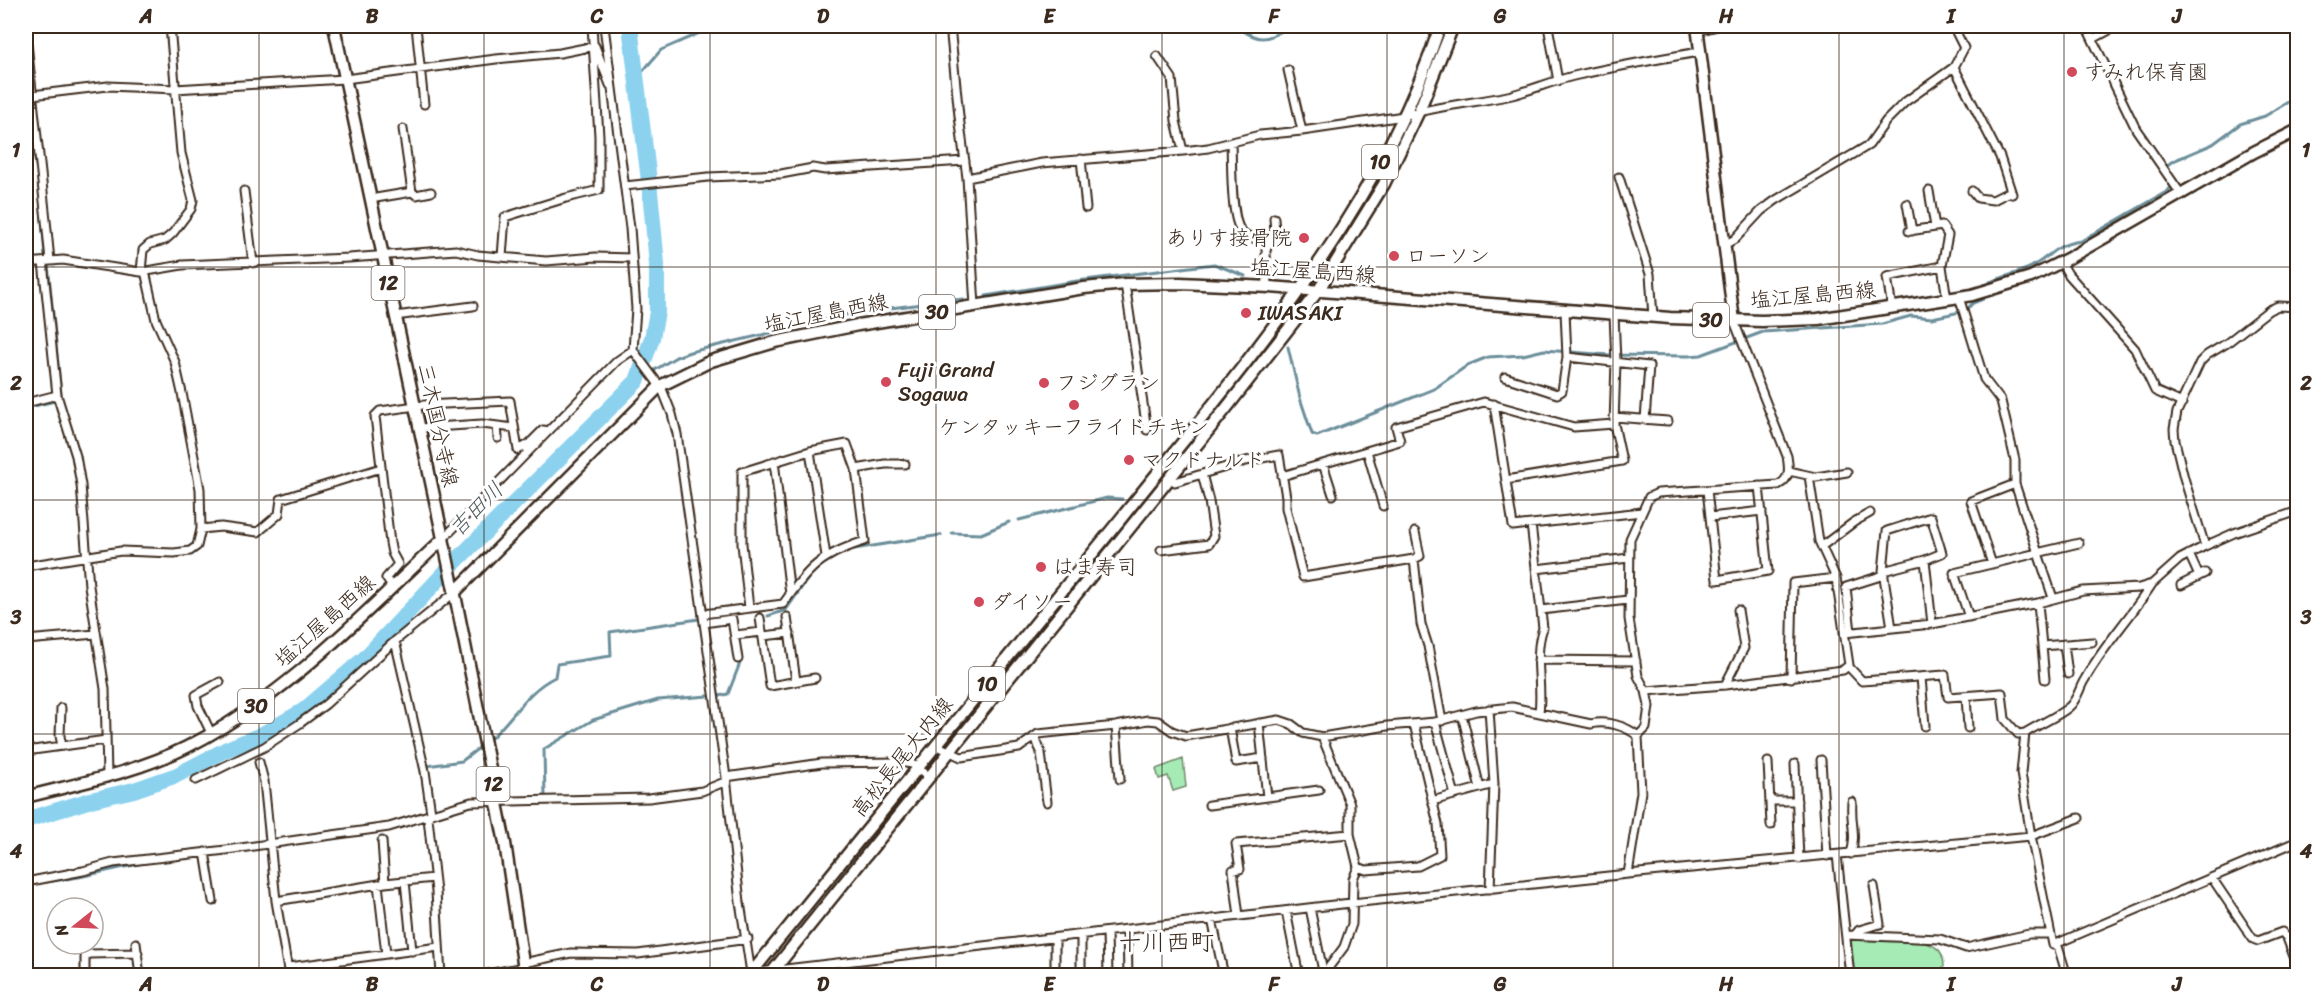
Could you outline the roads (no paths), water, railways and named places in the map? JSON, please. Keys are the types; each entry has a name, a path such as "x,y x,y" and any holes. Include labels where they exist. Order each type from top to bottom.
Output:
{"main road":[{"name":"三木国分寺線","path":"334,26 497,800 524,968"},
{"name":"高松長尾大内線","path":"751,974 938,746 1215,401 1300,289 1370,180 1422,77 1440,26"},
{"name":"高松長尾大内線","path":"771,973 1318,291 1384,184 1419,111 1453,26"},
{"path":"1697,28 1734,321"},
{"name":"塩江屋島西線","path":"454,591 657,383 711,360 775,342 858,325 1084,288 1125,284 1180,283 1300,289 1653,317 1734,321 1818,319 1959,297 2006,286 2061,262 2298,130"},
{"name":"塩江屋島西線","path":"26,797 141,765 186,747 253,708 299,673 443,541"}],"street":[{"path":"26,566 121,551 174,553 190,551 196,546 201,529 200,489 182,393 175,362 156,320 143,271 143,250 150,244 165,240 173,233 191,209 193,200 181,153 170,26"},
{"path":"416,26 424,104"},
{"path":"502,257 505,217 599,190 599,136 592,26"},
{"path":"604,26 629,185 636,309 634,352 657,383 672,414 677,434 751,974 1354,903 1628,874 2031,836 2079,818"},
{"path":"950,26 967,178 975,306"},
{"path":"1548,26 1558,81"},
{"path":"1697,28 1718,26"},
{"path":"1724,245 1735,239 1761,211 1776,200 1869,145 1886,121 1905,102 1954,67 1964,48 1953,26"},
{"path":"2086,26 2136,129 2181,194"},
{"path":"2092,39 2117,26"},
{"path":"26,31 30,101 43,182 46,261 57,395 76,456 81,485 87,558 105,689 107,776"},
{"path":"30,101 108,86 175,90 345,79 560,53 595,46"},
{"path":"595,46 615,101"},
{"path":"967,178 1042,163 1183,151 1260,135 1404,116 1419,111 1476,103 1619,66 1699,51"},
{"path":"1157,56 1172,78 1176,121 1183,151"},
{"path":"1954,67 2000,157 2012,193 1993,200 1978,198 1972,191"},
{"path":"1288,70 1302,131"},
{"path":"403,129 412,192"},
{"path":"1232,142 1235,214 1239,228 1244,234 1269,243"},
{"path":"1081,159 1086,208"},
{"path":"629,185 781,174 813,168 825,170 965,161"},
{"path":"1619,177 1650,274 1653,317"},
{"path":"244,191 253,263"},
{"path":"1929,191 1935,227"},
{"path":"370,199 412,192 416,195 431,192"},
{"path":"1907,204 1910,231 1942,226 1948,235 1942,266 1947,299"},
{"path":"1267,287 1266,250 1275,232 1274,218"},
{"path":"26,263 83,262 143,271 182,265 253,263 456,250 546,261 596,257 632,258"},
{"path":"2061,262 2068,274 2135,349 2155,392 2182,403"},
{"path":"1892,308 1887,277 1942,266"},
{"path":"1125,284 1147,430"},
{"path":"1959,297 1984,379 2001,401 2015,460 2015,484 2053,598"},
{"path":"395,316 472,306"},
{"path":"2205,546 2175,441 2174,429 2182,403 2200,362 2207,355 2227,343 2269,310 2278,306 2298,307"},
{"path":"1505,377 1557,394 1562,391 1567,353 1565,311"},
{"path":"1506,480 1622,461 1614,420 1616,350 1614,314"},
{"path":"1638,736 1646,728 1649,706 1646,692 1638,676 1628,600 1629,558 1630,539 1649,497 1658,493 1778,485 1785,482 1789,471 1787,456 1734,321"},
{"path":"443,541 617,361 634,352"},
{"path":"1567,353 1649,366 1645,420"},
{"path":"26,403 57,395"},
{"path":"392,587 386,578 398,564 390,543 381,468 375,416 380,411 414,406 510,401 518,450 529,444 543,430 549,431"},
{"path":"1282,476 1400,441 1396,427 1484,402 1574,427 1614,420 1668,421"},
{"path":"1494,404 1513,526 1642,512"},
{"path":"419,428 482,424 514,428"},
{"path":"497,426 498,438"},
{"path":"703,614 783,604 813,565 843,548 865,541 856,469 848,444 810,451 742,471 742,544 749,608"},
{"path":"810,451 826,556"},
{"path":"1367,451 1383,506"},
{"path":"1170,477 1175,482 1246,461 1279,455 1286,508 1303,577 1414,559 1420,556 1415,532"},
{"path":"774,461 790,594"},
{"path":"856,469 885,464 905,464"},
{"path":"1323,464 1333,495"},
{"path":"201,529 221,527 258,532 279,514 281,499 381,468"},
{"path":"1789,471 1809,476 1847,472"},
{"path":"1161,550 1209,544 1214,536 1202,474"},
{"path":"1809,476 1819,542 1836,578 1848,632"},
{"path":"1992,564 1971,501 2015,484"},
{"path":"1707,490 1717,579 1768,571 1759,486"},
{"path":"1710,517 1762,511"},
{"path":"1892,628 1884,573 1887,531 1931,517 1942,553 1925,560 1884,573 1846,587 1848,666 1862,681 1945,675 1948,697 2002,693 2005,718 2018,734 2025,733 2069,707 2114,633 2136,610 2152,584 2180,559 2234,533 2298,511"},
{"path":"1822,546 1870,513"},
{"path":"1531,524 1543,628 1538,640 1539,712"},
{"path":"1969,617 1954,573 2079,543"},
{"path":"2181,585 2202,575 2189,554"},
{"path":"1536,569 1629,558"},
{"path":"1414,559 1421,624 1428,646 1438,721 1455,795"},
{"path":"1925,560 1932,624"},
{"path":"1791,678 1792,583 1836,578"},
{"path":"1848,632 1932,624 2038,603 2083,591 2139,588 2152,584"},
{"path":"196,780 264,747 300,724 358,677 395,641 454,591"},
{"path":"1541,610 1628,600"},
{"path":"2038,603 2045,679"},
{"path":"1725,685 1744,648 1738,610"},
{"path":"788,617 796,681"},
{"path":"760,618 770,686 815,678"},
{"path":"704,623 732,619 738,659"},
{"path":"735,635 789,633"},
{"path":"26,640 96,634"},
{"path":"395,641 425,771 431,813 428,818 441,975"},
{"path":"2042,646 2092,642"},
{"path":"2064,644 2068,674"},
{"path":"1538,660 1636,661"},
{"path":"1646,692 1791,678 1843,670 1848,666"},
{"path":"1921,677 1925,726"},
{"path":"211,733 198,706 196,695 220,682"},
{"path":"1966,696 1968,728"},
{"path":"938,746 961,757 1011,751 1038,734 1116,726 1148,720 1158,721 1172,731 1186,736 1279,720 1291,724 1302,733 1322,737 1387,726 1438,721 1489,709 1512,707 1591,724 1598,722 1629,728 1638,736 1641,792 1628,874"},
{"path":"61,708 62,746"},
{"path":"1489,709 1494,784 1490,889"},
{"path":"1462,715 1480,788"},
{"path":"1259,723 1267,797"},
{"path":"1358,867 1366,870 1418,866 1440,855 1438,824 1414,724"},
{"path":"1116,726 1120,779"},
{"path":"1230,728 1236,762 1263,758"},
{"path":"2025,733 2020,773 2053,945 2298,841"},
{"path":"1035,736 1041,753 1047,802"},
{"path":"1322,737 1350,804 1350,834 1358,867 1353,879 1352,924 1344,947 1325,975"},
{"path":"26,751 106,740"},
{"path":"1821,760 1827,856"},
{"path":"259,762 264,781 276,901 289,971 439,947"},
{"path":"26,882 83,872 113,863 389,827 471,802 649,798 702,791 726,779 822,763 899,762 919,768 929,776"},
{"path":"1768,762 1771,825"},
{"path":"1795,764 1799,859"},
{"path":"1432,801 1494,784"},
{"path":"1209,805 1319,790"},
{"path":"1770,801 1797,801"},
{"path":"1851,854 1855,834 1851,817 1852,802"},
{"path":"1239,916 1233,870 1240,870 1236,844 1350,834"},
{"path":"382,841 386,954"},
{"path":"205,852 214,879 213,901"},
{"path":"1837,855 1850,975"},
{"path":"276,901 382,883 434,878"},
{"path":"2212,878 2253,939 2258,941 2282,932 2287,938 2298,967"},
{"path":"405,881 412,951"},
{"path":"1855,935 1859,930 1880,924 1874,886"},
{"path":"1310,908 1325,975"},
{"path":"1286,911 1299,975"},
{"path":"1212,919 1224,975"},
{"path":"1127,930 1128,975"},
{"path":"1107,932 1108,975"},
{"path":"1846,935 1940,939 1966,948 2029,934 2050,934"},
{"path":"1081,935 1081,975"},
{"path":"2287,938 2298,935"},
{"path":"1055,938 1055,975"},
{"path":"477,975 524,968 571,953 638,954 748,939"},
{"path":"136,943 140,975"},
{"path":"2057,943 2067,975"},
{"path":"85,975 85,957 90,954 138,953"}],"waterway":[{"name":"吉田川","path":"26,820 91,800 134,790 177,775 225,750 261,735 303,711 365,658 452,565 637,381 652,338 657,312 657,264 630,26"},
{"path":"637,78 661,50 716,26"},
{"path":"1235,26 1258,38 1269,37 1292,26"},
{"path":"26,66 32,146 38,174"},
{"path":"1990,282 2031,267 2058,248 2081,241 2168,191 2171,187 2160,170 2173,161 2213,144 2240,124 2265,116 2298,96"},
{"path":"41,208 45,256"},
{"path":"986,296 1077,281 1214,264 1245,276"},
{"path":"48,265 61,394"},
{"path":"637,381 676,357 690,352 858,312 963,299"},
{"path":"1288,347 1300,398 1312,434 1317,436 1434,389 1468,365 1488,357 1523,355 1544,350 1610,355 1701,355 1763,332 1882,324 1911,316 1932,318 1965,311 1973,303 1983,299"},
{"path":"26,408 55,401"},
{"path":"1019,520 1107,498 1122,499"},
{"path":"952,533 981,534 1009,522"},
{"path":"848,550 941,535"},
{"path":"817,568 842,553"},
{"path":"768,616 786,610 812,573"},
{"path":"490,739 528,697 555,677 557,664 611,656 610,632 699,619 699,612"},
{"path":"719,696 728,694 740,663"},
{"path":"545,797 544,749 593,720 658,700 708,696"},
{"path":"427,766 462,761 480,747"},
{"path":"420,766 424,788"},
{"path":"465,807 479,805"},
{"path":"375,832 398,828"},
{"path":"227,854 258,849"},
{"path":"26,885 79,877 143,863"}],"place":[{"name":"すみれ保育園","path":"2072,72"},
{"name":"ありす接骨院","path":"1304,238"},
{"name":"ローソン","path":"1394,256"},
{"name":"IWASAKI","path":"1246,313"},
{"name":"Fuji Grand Sogawa","path":"886,382"},
{"name":"フジグラン","path":"1044,383"},
{"name":"ケンタッキーフライドチキン","path":"1074,405"},
{"name":"マクドナルド","path":"1129,460"},
{"name":"はま寿司","path":"1041,567"},
{"name":"ダイソー","path":"979,602"}],"district":[{"name":"十川西町","path":"1166,942"}]}
